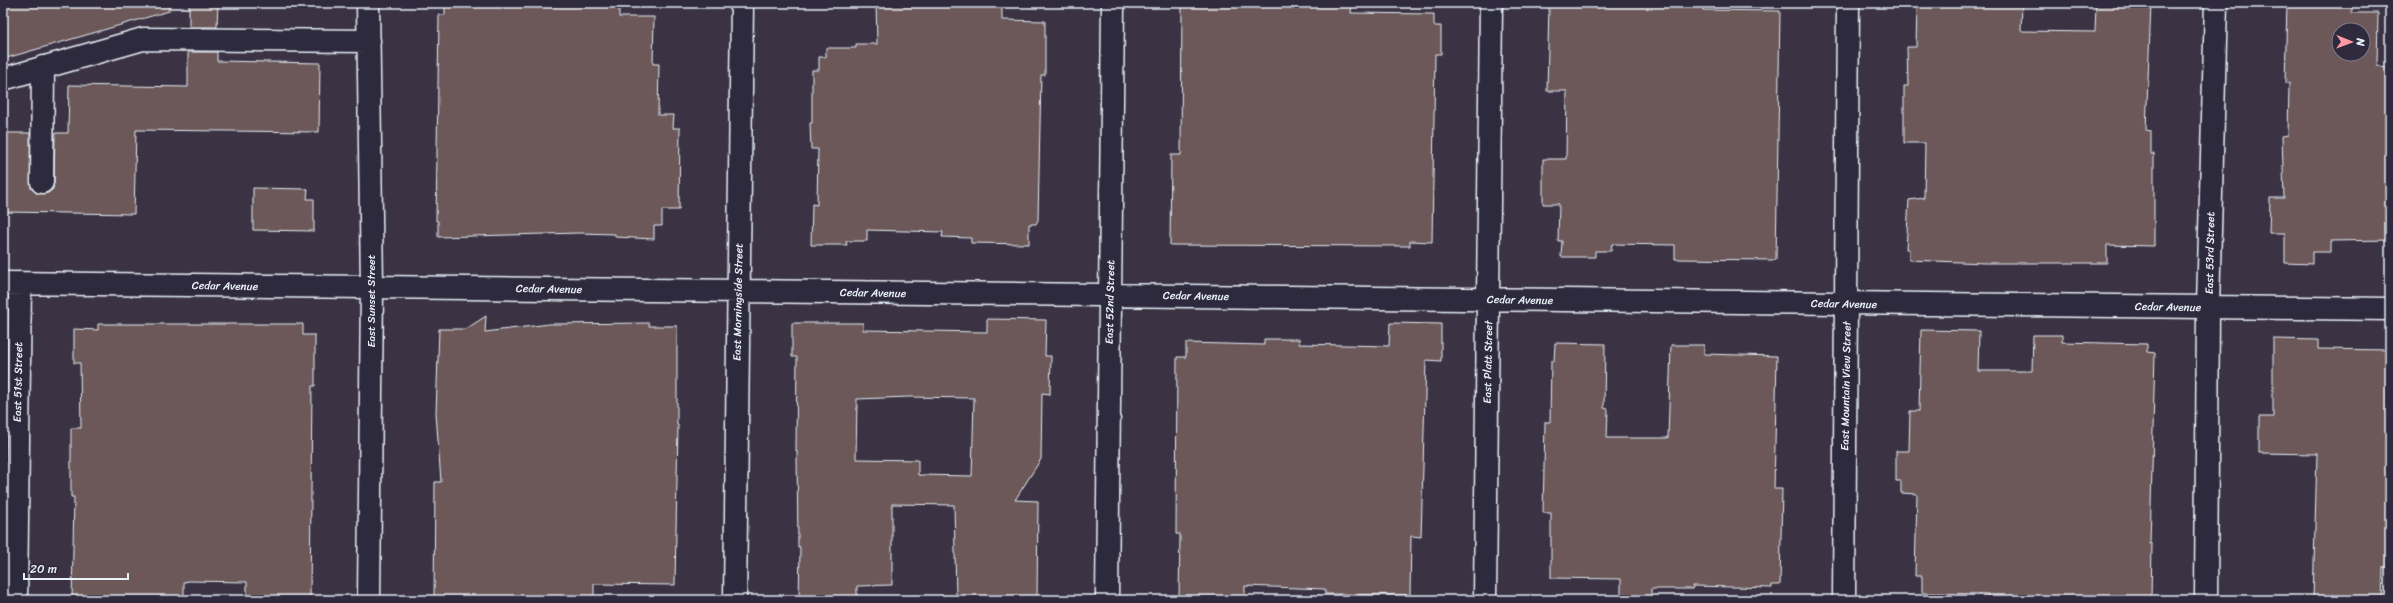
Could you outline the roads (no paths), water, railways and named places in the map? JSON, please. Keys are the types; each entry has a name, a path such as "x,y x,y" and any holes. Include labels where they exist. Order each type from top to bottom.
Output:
{"street":[{"name":"East Sunset Street","path":"368,3 372,287 369,600"},
{"name":"East Morningside Street","path":"735,600 742,3"},
{"name":"East 52nd Street","path":"1107,600 1113,3"},
{"name":"East Platt Street","path":"1485,600 1491,3"},
{"name":"East Mountain View Street","path":"1844,600 1848,3"},
{"name":"East 53rd Street","path":"2206,600 2208,307 2216,3"},
{"path":"3,79 143,39 369,40"},
{"path":"42,182 43,67"},
{"name":"Cedar Avenue","path":"11,283 2390,310"},
{"name":"East 51st Street","path":"11,283 16,600"}]}
